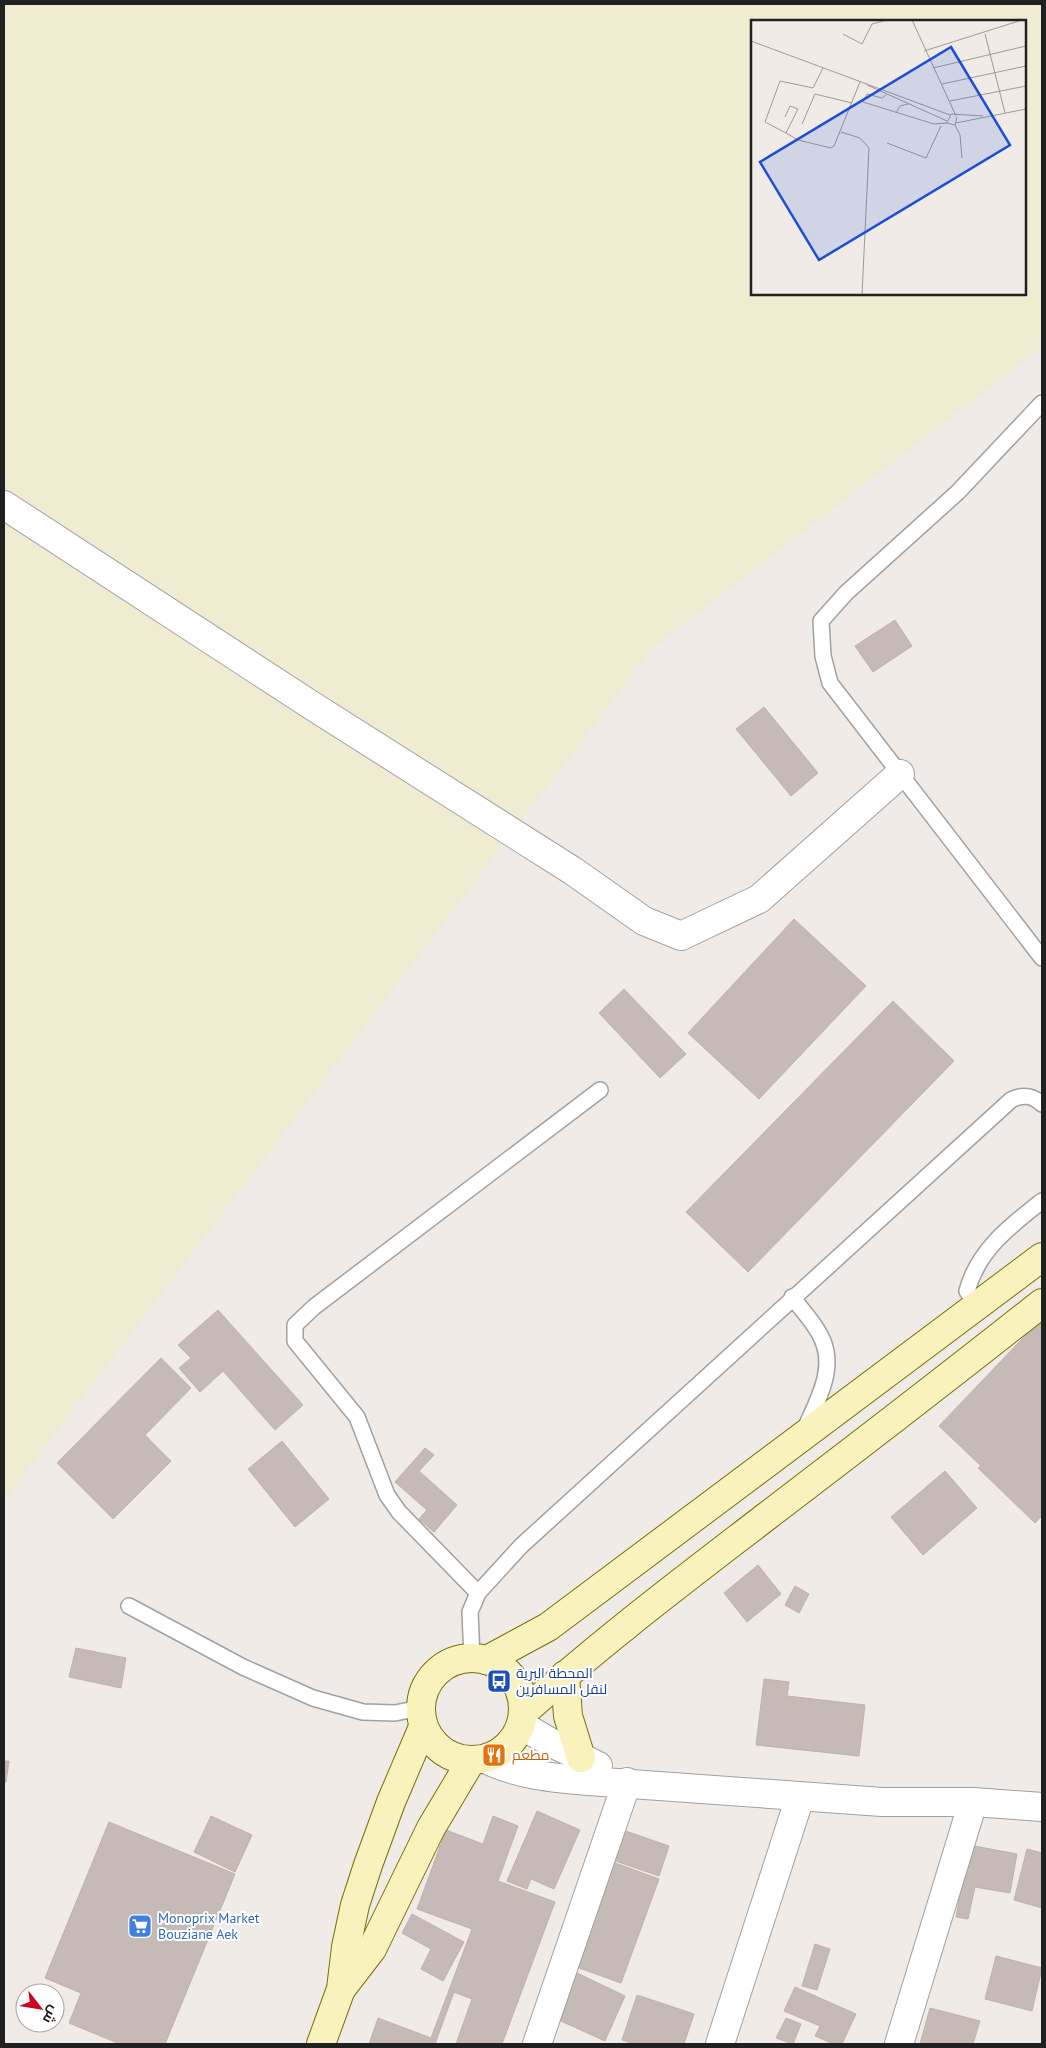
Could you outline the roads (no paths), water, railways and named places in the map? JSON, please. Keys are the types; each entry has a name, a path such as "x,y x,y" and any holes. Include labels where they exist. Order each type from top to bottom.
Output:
{"main road":[{"path":"480,1659 548,1626 1042,1257"},
{"path":"522,1719 565,1675 635,1617 941,1384 1042,1303"},
{"path":"321,2044 341,1989 346,1947 363,1881 422,1718 425,1689 436,1673 446,1665 459,1659 480,1659 500,1666 510,1675 518,1686 522,1700 522,1719 516,1737 497,1754 478,1760 456,1759 442,1752 431,1741 422,1718"},
{"path":"565,1675 568,1716 581,1758"},
{"path":"341,1989 372,1949 431,1828 478,1760"}],"street":[{"path":"4,505 311,705 573,872 644,921 681,936 759,899 900,774"},
{"path":"522,1719 581,1758 612,1772 627,1782"},
{"path":"478,1760 549,1778 627,1782 882,1802 972,1802 1042,1807"},
{"path":"537,2044 627,1782"},
{"path":"720,2044 800,1797"},
{"path":"899,2044 972,1802"}],"lane":[{"path":"1042,403 958,492 846,593 821,621 823,656 830,683 1042,958"},
{"path":"478,1593 410,1526 388,1495 357,1417 295,1341 295,1325 314,1307 600,1090"},
{"path":"480,1659 470,1612 478,1593 521,1546 792,1297 1012,1100 1021,1095 1032,1097 1042,1104"},
{"path":"977,1306 967,1291 970,1277 977,1263 992,1243 1042,1201"},
{"path":"792,1297 820,1335 826,1350 828,1368 801,1438"},
{"path":"129,1606 244,1667 313,1698 364,1712 395,1713 422,1718"}],"place":[{"name":"المحطة البرية لنقل المسافرين","path":"499,1681"},
{"name":"مطعم","path":"494,1755"},
{"name":"Monoprix Market Bouziane Aek","path":"140,1926"}]}
